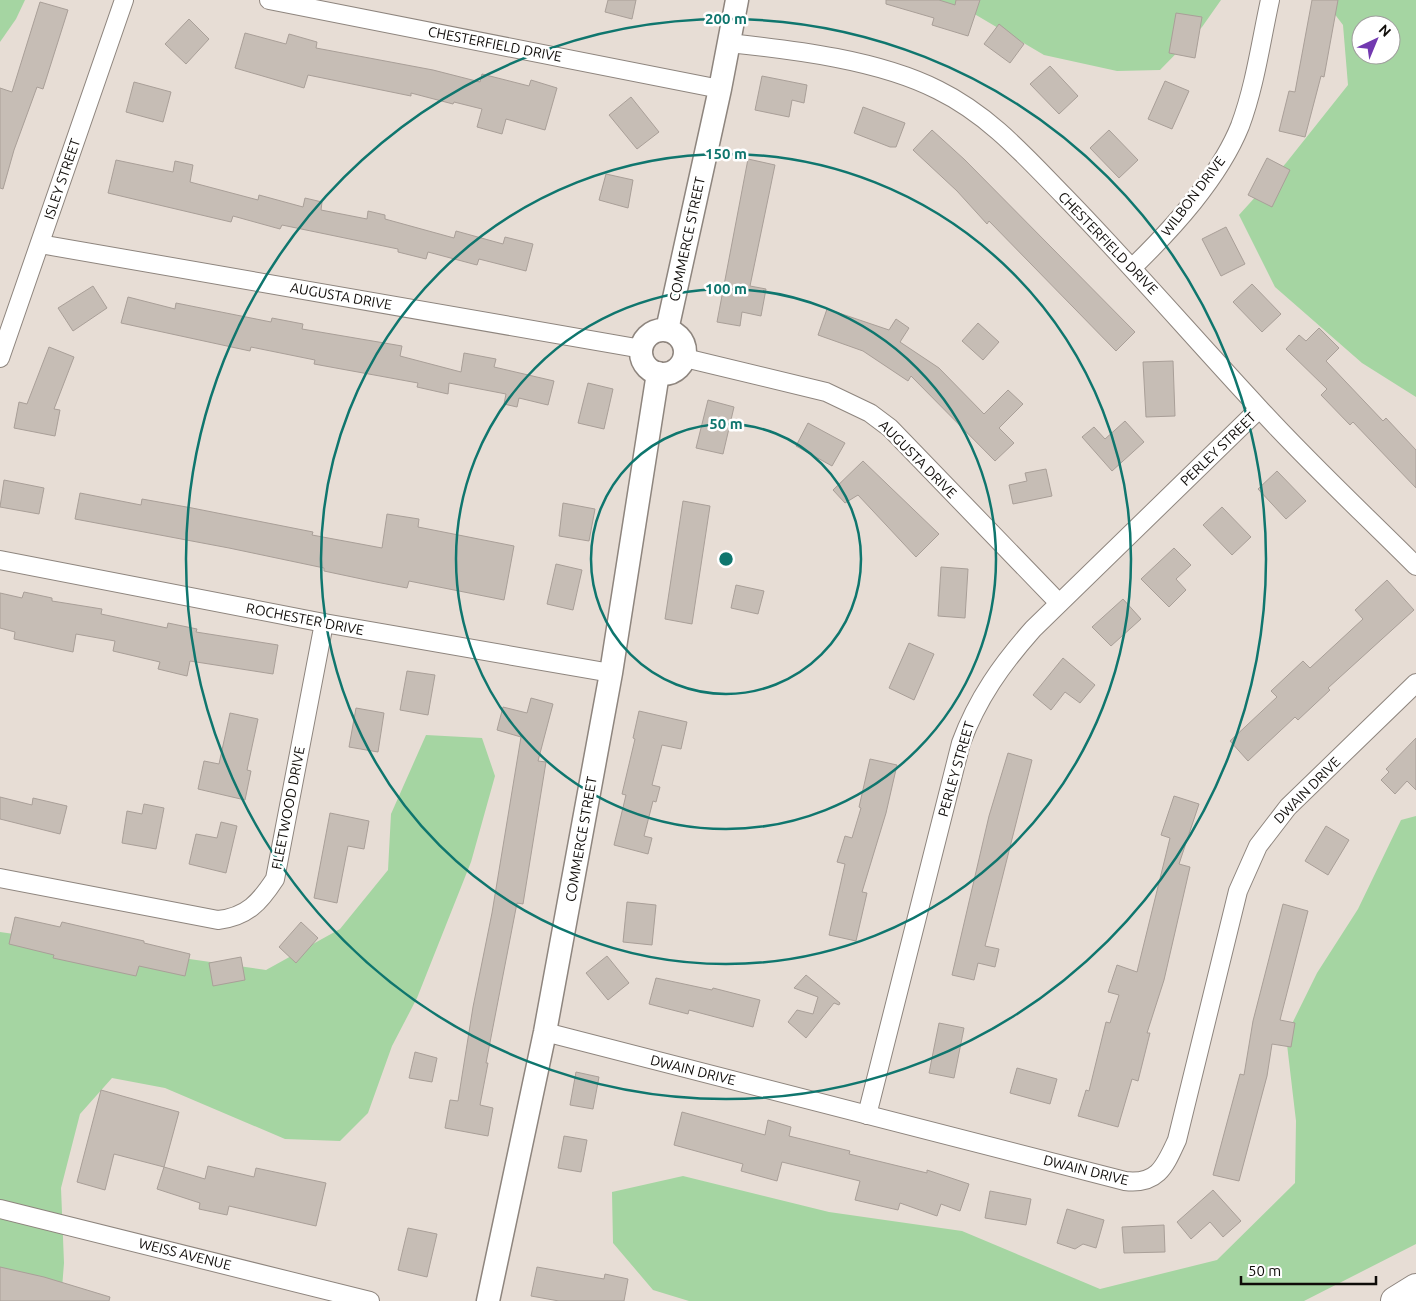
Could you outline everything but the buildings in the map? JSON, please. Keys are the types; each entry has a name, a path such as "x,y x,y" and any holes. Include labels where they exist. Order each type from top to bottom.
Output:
{"highway":[{"path":"1395,1301 1416,1288"}],"street":[{"name":"ISLEY STREET","path":"0,358 124,0"},
{"name":"CHESTERFIELD DRIVE","path":"269,0 720,89"},
{"name":"COMMERCE STREET","path":"667,330 720,89 737,0"},
{"name":"WILBON DRIVE","path":"1133,267 1154,246 1210,179 1224,158 1240,126 1251,90 1270,0"},
{"name":"CHESTERFIELD DRIVE","path":"729,43 761,46 868,65 903,75 938,90 969,108 999,130 1133,267 1259,409 1416,566"},
{"name":"AUGUSTA DRIVE","path":"40,244 642,349"},
{"path":"667,330 679,337 683,343 685,358 673,372 658,374 644,363 642,349 646,338 652,333 667,330"},
{"name":"AUGUSTA DRIVE","path":"685,358 826,392 849,401 870,413 890,428 1059,603"},
{"name":"COMMERCE STREET","path":"488,1301 545,1032 611,673 658,374"},
{"name":"PERLEY STREET","path":"866,1114 967,727 987,687 1008,656 1059,603 1259,409"},
{"name":"ROCHESTER DRIVE","path":"0,560 324,623 611,673"},
{"name":"FLEETWOOD DRIVE","path":"0,878 218,920 242,914 252,908 274,879 324,623"},
{"name":"DWAIN DRIVE","path":"545,1032 1125,1181 1137,1182 1149,1179 1160,1173 1167,1163 1177,1140 1238,892 1258,846 1288,807 1416,683"},
{"name":"WEISS AVENUE","path":"0,1209 370,1301"}],"green space":[{"path":"0,0 25,0 16,19 0,42"},
{"path":"929,0 1221,0 1202,27 1160,70 1117,71 1044,55 966,9"},
{"path":"1324,0 1416,0 1416,397 1362,363 1275,287 1239,215 1286,163 1348,85 1343,25"},
{"path":"426,735 482,738 495,776 471,862 417,998 392,1046 368,1113 340,1141 285,1139 165,1088 112,1078 80,1114 61,1188 64,1263 61,1301 0,1301 0,932 266,970 340,929 388,870 391,814"},
{"path":"1416,816 1416,1244 1304,1301 689,1301 653,1290 613,1243 612,1192 683,1176 829,1212 962,1231 1100,1289 1217,1260 1295,1183 1296,1121 1286,1036 1317,973 1358,909 1401,820"}]}
